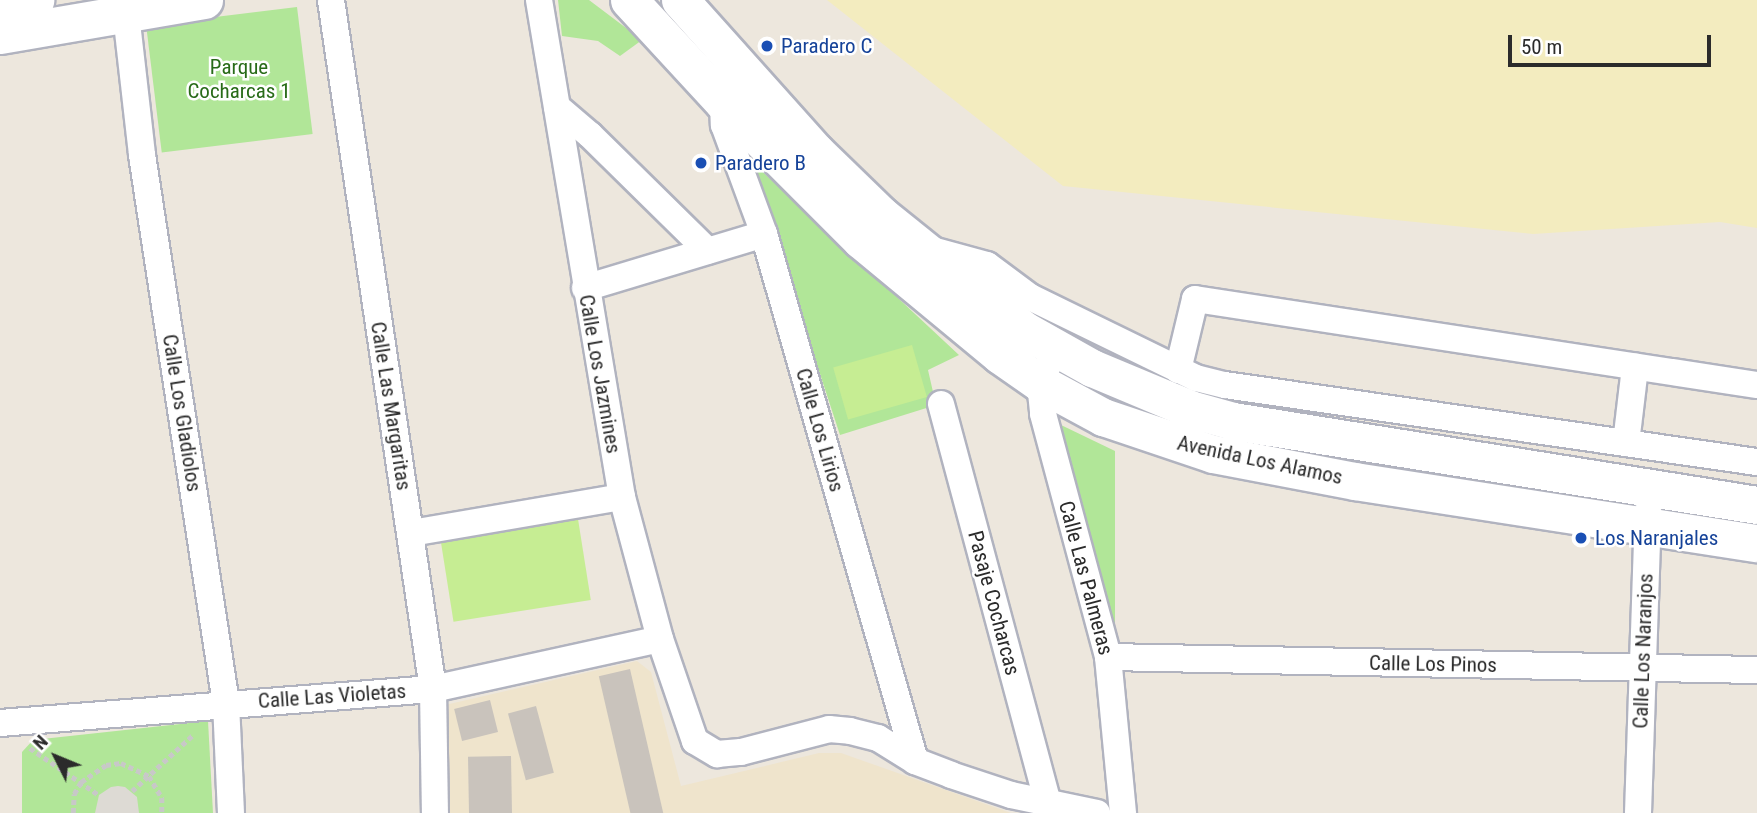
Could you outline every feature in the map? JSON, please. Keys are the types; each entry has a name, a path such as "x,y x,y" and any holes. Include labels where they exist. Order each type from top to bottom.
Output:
{"main road":[{"path":"0,7 35,0"},
{"path":"0,34 204,0"},
{"name":"Avenida Los Alamos","path":"629,0 723,102 861,240 1000,355 1040,383 1103,416 1153,436 1213,454 1355,481 1757,542"},
{"name":"Avenida Los Alamos","path":"680,0 817,153 881,215 1024,330 1116,378 1190,409 1233,421 1757,505"}],"street":[{"name":"Calle Las Margaritas","path":"331,0 433,689 435,813"},
{"name":"Calle Los Jazmines","path":"539,0 622,497 660,639 695,741 717,754 741,752 829,729 878,738 915,761"},
{"name":"Calle Los Gladiolos","path":"126,14 142,155 226,703 231,813"},
{"name":"Calle Los Lirios","path":"723,102 724,125 764,234 915,761"},
{"path":"557,107 590,135 708,251"},
{"path":"585,288 764,234"},
{"path":"922,248 987,265 1030,298 1196,378 1225,385 1757,461"},
{"path":"1178,370 1195,299 1757,386"},
{"path":"1040,383 1056,348"},
{"path":"1626,443 1635,367"},
{"name":"Calle Las Palmeras","path":"1040,383 1043,414 1108,657 1123,813"},
{"name":"Pasaje Cocharcas","path":"941,404 1048,803"},
{"name":"Calle Los Naranjos","path":"1638,813 1648,489"},
{"path":"411,533 622,497"},
{"name":"Calle Las Violetas","path":"0,723 226,703 433,689 660,639"},
{"name":"Calle Los Pinos","path":"1108,657 1757,670"},
{"path":"915,761 1011,795 1097,813"}],"path":[{"path":"132,791 195,733"},
{"path":"30,748 99,795"},
{"path":"73,813 74,794 81,782 106,765 121,763 149,776 162,798 162,813"}],"shaded area":[{"path":"637,661 651,672 681,786 819,753 841,753 1011,813 446,813 445,705"},
{"path":"118,786 125,787 137,797 139,813 95,813 99,795"}],"green space":[{"path":"558,0 589,0 642,40 620,56 598,41 562,36"},
{"name":"Parque Cocharcas 1","path":"297,7 313,134 162,153 146,26"},
{"path":"750,160 959,355 928,370 936,405 840,435"},
{"path":"912,345 927,397 848,420 833,368"},
{"path":"1061,425 1115,451 1115,628 1108,629 1105,622"},
{"path":"578,519 591,600 454,622 441,541"},
{"path":"208,721 213,813 22,813 22,752 33,740"}],"sand":[{"path":"827,0 1757,0 1757,228 1720,222 1533,234 1063,186"}],"building":[{"path":"630,669 663,813 630,813 599,676"},
{"path":"490,700 498,732 462,741 454,709"},
{"path":"536,706 554,773 526,780 508,714"},
{"path":"511,756 512,813 469,813 468,757"}],"place":[{"name":"Paradero C","path":"767,46"},
{"name":"Paradero B","path":"701,163"},
{"name":"Los Naranjales","path":"1581,538"}]}
